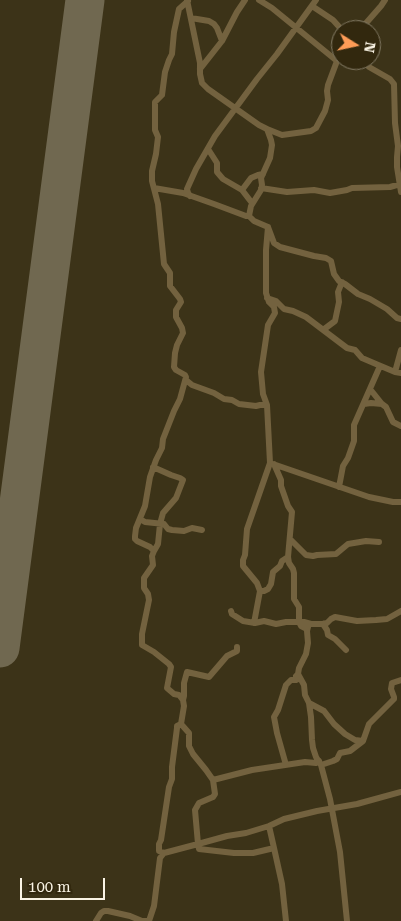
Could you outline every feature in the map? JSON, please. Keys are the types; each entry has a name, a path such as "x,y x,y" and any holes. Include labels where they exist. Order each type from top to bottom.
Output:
{"street":[{"path":"200,69 222,41 245,0"},
{"path":"260,0 331,55"},
{"path":"369,20 385,0"},
{"path":"188,1 200,74 204,85 267,129 282,134 316,128 325,111 328,100 328,85 334,70"},
{"path":"188,1 180,9 174,32 172,54 163,80 162,95 155,102 155,127 158,137 152,171 158,204 164,264 171,276 170,286 181,302 176,310 176,317 183,333 175,353 174,367 185,375 186,380 192,385 224,399 250,406 263,405"},
{"path":"187,193 196,169 227,119 314,3 333,20"},
{"path":"191,18 209,21 214,24 222,41"},
{"path":"374,70 390,79 394,84 395,123 398,146 397,167 401,192"},
{"path":"249,216 252,203 261,188 261,178 270,158 272,145 267,129"},
{"path":"208,149 217,163 217,172 223,179 242,190 252,203"},
{"path":"242,190 252,178 263,174"},
{"path":"261,188 287,192 314,190 330,193 352,188 390,187 401,184"},
{"path":"154,188 187,193 249,216 254,221 268,227 274,243 280,247 326,258 330,261 336,277 342,282 358,294 370,299 401,319"},
{"path":"268,227 266,293 267,298 274,307 275,313 268,325 264,348 261,372 263,405 272,464 281,480 281,486 292,512 288,557 294,573 294,599 299,606 299,622 301,626 309,626 327,623 335,617 357,621 386,619 401,611"},
{"path":"322,330 335,320 339,302 338,292 342,282"},
{"path":"267,298 276,301 284,309 306,317 348,348 355,350 362,358 380,366 398,372 401,350"},
{"path":"339,487 343,466 354,441 354,425 380,366"},
{"path":"154,551 135,539 136,528 145,506 153,467 162,448 163,439 186,380"},
{"path":"370,389 386,407 393,422 401,426"},
{"path":"364,404 382,404"},
{"path":"272,464 369,497 401,502"},
{"path":"256,621 260,591 243,566 243,560 247,529 272,464"},
{"path":"153,467 183,480 176,498 163,513 158,544 152,556 152,565 144,578 144,588 149,600 141,643 171,668 167,688 174,694 179,695 183,700"},
{"path":"140,519 145,522 164,524 168,529 172,530 184,531 192,528 202,530"},
{"path":"290,539 306,555 313,556 336,554 348,544 366,541 379,542"},
{"path":"260,591 268,589 274,572 280,566 282,560 288,557"},
{"path":"231,611 232,614 243,621 264,621 276,624 299,622"},
{"path":"322,624 328,636 346,650"},
{"path":"297,677 306,654 309,626"},
{"path":"96,921 104,911 124,914 142,921 149,921 154,906 161,854 159,844 172,779 176,728 181,724 184,706 186,672 209,677 227,656 237,651 237,647"},
{"path":"297,677 304,685 305,695 310,703 314,752 320,763 332,809 340,852 347,921"},
{"path":"286,765 274,717 286,685 297,677"},
{"path":"213,780 252,770 305,762 320,763 337,759 340,754 350,751 363,741 369,724 394,698 391,689 392,683 401,680"},
{"path":"310,703 324,711 344,734 354,740 363,741"},
{"path":"181,724 189,734 189,746 193,754 213,780 215,796 199,803 195,810 199,849 253,853 274,848"},
{"path":"161,854 227,836 246,833 284,820 401,792"},
{"path":"269,826 282,884 286,921"}],"runway":[{"path":"0,648 85,0"}]}
